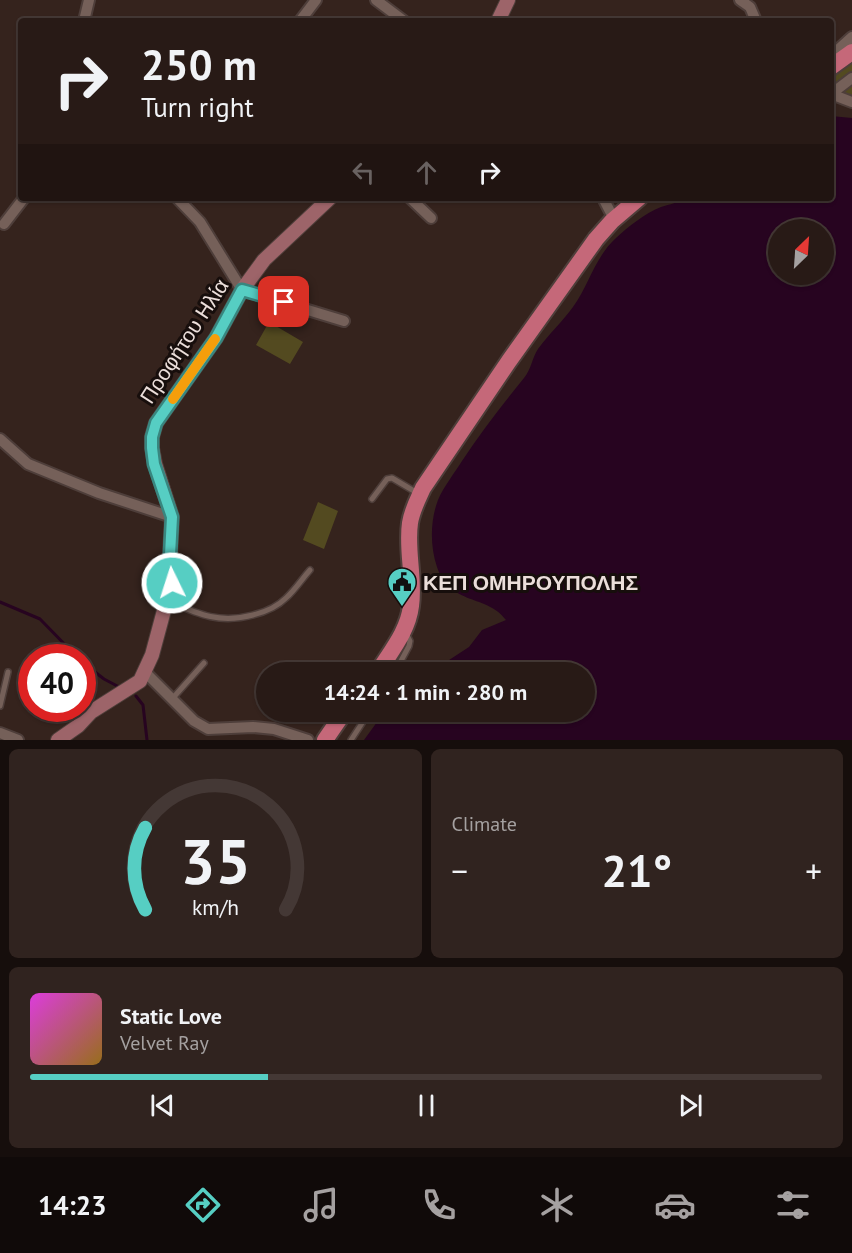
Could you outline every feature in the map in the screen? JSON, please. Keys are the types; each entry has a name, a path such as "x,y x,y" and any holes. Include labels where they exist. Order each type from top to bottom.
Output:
{"main road":[{"path":"834,66 852,52"},
{"path":"834,73 852,61"},
{"path":"376,662 397,630 404,608 403,528 405,513 414,491 592,233 609,210 623,201"},
{"path":"384,662 404,629 412,598 410,522 420,494 509,361 596,238 609,210 632,201"},
{"path":"325,740 337,722"},
{"path":"333,740 345,722"}],"street":[{"path":"85,18 89,0"},
{"path":"302,18 316,0"},
{"path":"376,0 400,18"},
{"path":"499,18 508,0"},
{"path":"740,0 750,7 755,18"},
{"path":"834,53 852,37"},
{"path":"834,92 852,78"},
{"path":"834,95 852,102"},
{"path":"3,224 22,201"},
{"path":"180,201 200,222 242,290 344,321"},
{"name":"Προφήτου Ηλία","path":"58,740 69,734 92,712 136,684 145,672 168,600 173,577 170,555 172,517 153,459 154,427 216,338 242,290 271,252 327,201"},
{"path":"413,201 431,218"},
{"path":"0,439 27,464 99,493 172,517"},
{"path":"145,672 194,721 208,729 264,728 290,733 308,740"},
{"path":"0,733 18,740"}],"lane":[{"path":"372,499 384,481 390,478 414,491"},
{"path":"168,600 216,619 242,618 264,612 285,599 310,570"},
{"path":"400,662 410,641 404,629"},
{"path":"172,699 204,663"},
{"path":"0,706 8,672"},
{"path":"351,740 363,722"}],"shaded area":[{"path":"852,63 852,96 834,94 834,72"},
{"path":"834,116 852,118 852,740 364,740 377,722 595,722 595,662 446,662 469,647 482,630 506,620 489,606 460,594 443,579 437,567 432,542 433,516 440,495 449,480 526,375 538,349 573,307 597,262 616,238 631,225 661,207 679,201 834,201"},
{"path":"269,322 303,342 290,364 256,345"},
{"path":"318,502 338,511 324,549 303,540"}],"waterway":[{"path":"0,602 40,619 64,644"},
{"path":"96,673 121,688"},
{"path":"136,696 143,705 147,740"}],"slow traffic":[{"path":"173,399 215,339"}],"place":[{"name":"ΚΕΠ ΟΜΗΡΟΥΠΟΛΗΣ","path":"402,608"}],"route":[{"path":"172,583 170,555 173,527 172,517 154,464 152,437 156,423 216,338 242,290 284,302"}]}
